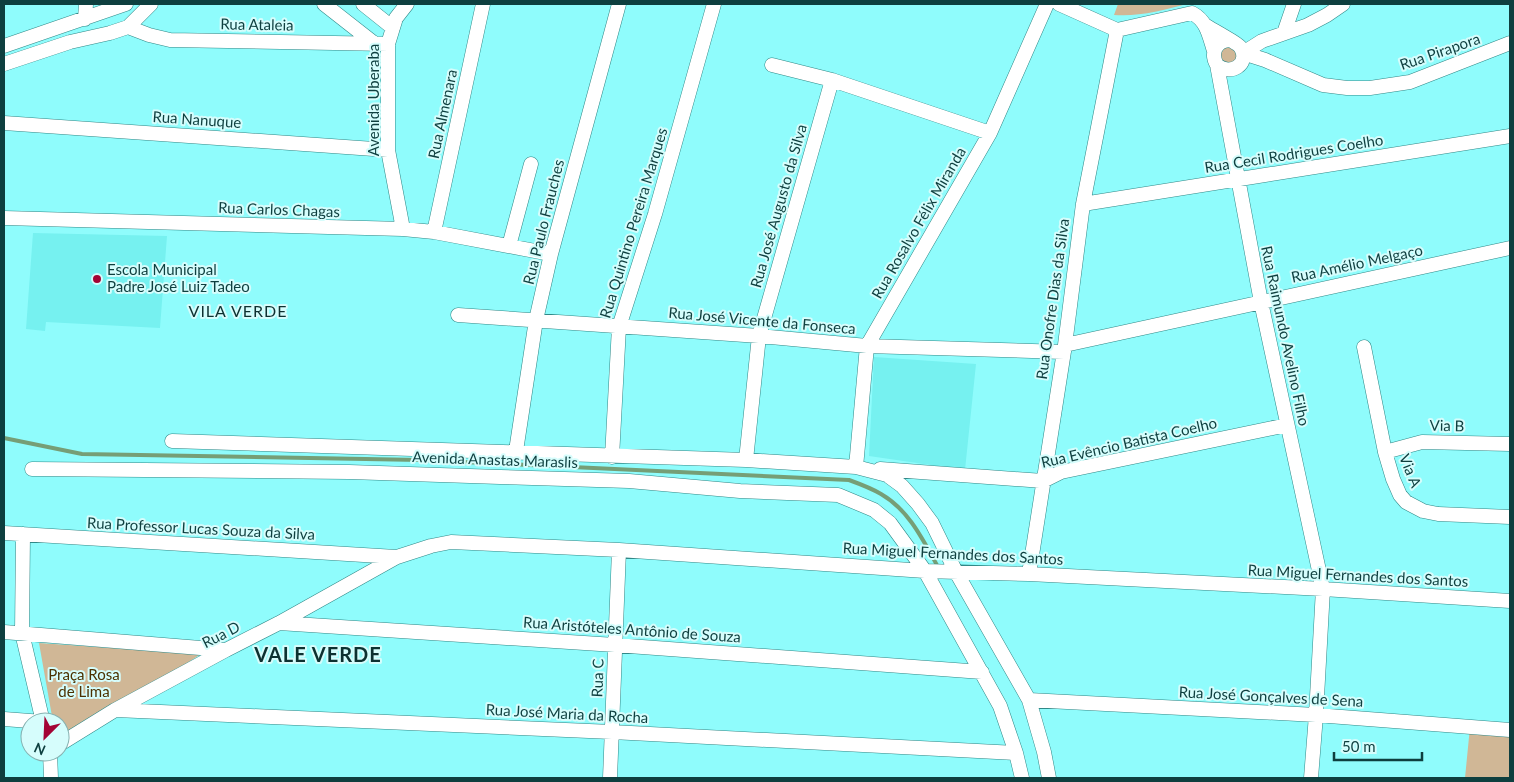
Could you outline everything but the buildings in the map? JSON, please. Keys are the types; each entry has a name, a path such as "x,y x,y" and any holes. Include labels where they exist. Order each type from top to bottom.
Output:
{"street":[{"path":"85,19 86,4"},
{"path":"4,46 126,4"},
{"path":"4,64 70,42 110,34 128,27 150,4"},
{"path":"324,4 382,44"},
{"path":"363,4 394,23 401,4"},
{"name":"Avenida Uberaba","path":"403,230 388,150 382,44 407,4"},
{"name":"Rua Almenara","path":"434,232 483,4"},
{"name":"Rua Paulo Frauches","path":"516,451 536,320 551,254 619,4"},
{"name":"Rua Quintino Pereira Marques","path":"612,456 619,326 655,214 714,4"},
{"name":"Rua Rosalvo Félix Miranda","path":"856,467 867,346 990,133 1046,4"},
{"path":"1059,4 1118,30 1194,9 1205,25 1214,50 1214,60 1221,68 1234,69 1265,60"},
{"path":"1284,33 1294,4"},
{"path":"1243,53 1262,41 1308,25 1343,4"},
{"path":"1205,25 1241,48 1243,53 1243,58 1220,89"},
{"name":"Rua Ataleia","path":"128,27 149,36 170,40 382,44"},
{"name":"Rua Onofre Dias da Silva","path":"1029,574 1064,348 1083,204 1118,30"},
{"path":"1214,50 1220,43 1262,41"},
{"name":"Rua Pirapora","path":"1243,53 1265,60 1323,85 1370,88 1410,82 1510,43"},
{"name":"Rua Raimundo Avelino Filho","path":"1216,64 1261,302 1323,589 1311,778"},
{"path":"772,66 832,80 990,133"},
{"name":"Rua José Augusto da Silva","path":"746,460 759,336 832,80"},
{"name":"Rua Nanuque","path":"4,123 388,150"},
{"name":"Rua Cecil Rodrigues Coelho","path":"1083,204 1510,136"},
{"path":"509,246 531,164"},
{"name":"Rua Carlos Chagas","path":"4,218 434,232 551,254"},
{"name":"Rua Amélio Melgaço","path":"1064,348 1261,302 1510,248"},
{"name":"Rua José Vicente da Fonseca","path":"458,315 759,336 867,346 1064,348"},
{"name":"Via A","path":"1364,347 1385,452 1400,495 1406,502 1423,511 1438,514 1510,517"},
{"name":"Rua Evêncio Batista Coelho","path":"856,467 1043,481 1061,472 1287,425"},
{"name":"Avenida Anastas Maraslis","path":"172,441 746,460 856,467 887,475 902,486 932,523 956,572 1029,700 1044,752 1049,778"},
{"name":"Via B","path":"1385,452 1422,442 1510,444"},
{"name":"Avenida Anastas Maraslis","path":"32,469 349,472 500,476 629,481 740,491 838,495 874,510 890,523 926,571 1000,706 1016,753 1022,778"},
{"name":"Rua Professor Lucas Souza da Silva","path":"4,533 397,557"},
{"path":"24,534 22,633 41,712"},
{"name":"Rua Miguel Fernandes dos Santos","path":"397,557 451,542 619,550 926,571 1029,574 1323,589 1510,601"},
{"name":"Rua C","path":"610,778 619,550"},
{"name":"Rua D","path":"70,738 115,710 279,623 397,557"},
{"name":"Rua Aristóteles Antônio de Souza","path":"279,623 982,672"},
{"path":"4,632 226,650"},
{"name":"Rua José Gonçalves de Sena","path":"1029,700 1316,715 1510,730"},
{"name":"Rua José Maria da Rocha","path":"115,710 612,732 1016,753"},
{"path":"4,719 20,720"},
{"path":"50,762 51,778"}],"shaded area":[{"name":"Escola Municipal Padre José Luiz Tadeo","path":"33,233 167,236 160,328 46,322 45,331 26,329"},
{"path":"874,357 976,364 965,470 869,456"}],"green space":[{"path":"1118,4 1187,4 1142,14 1114,15"},
{"path":"1220,43 1243,53 1226,70 1214,51"},
{"name":"Praça Rosa de Lima","path":"39,643 201,654 115,710 70,731 70,712 51,712"},
{"path":"1470,727 1510,730 1510,778 1465,778"}],"waterway":[{"path":"4,438 82,454 421,460 849,480 877,492 900,508 927,546 938,567"}],"place":[{"name":"Escola Municipal Padre José Luiz Tadeo","path":"97,279"}],"district":[{"name":"VILA VERDE","path":"238,311"},
{"name":"VALE VERDE","path":"318,655"}]}
